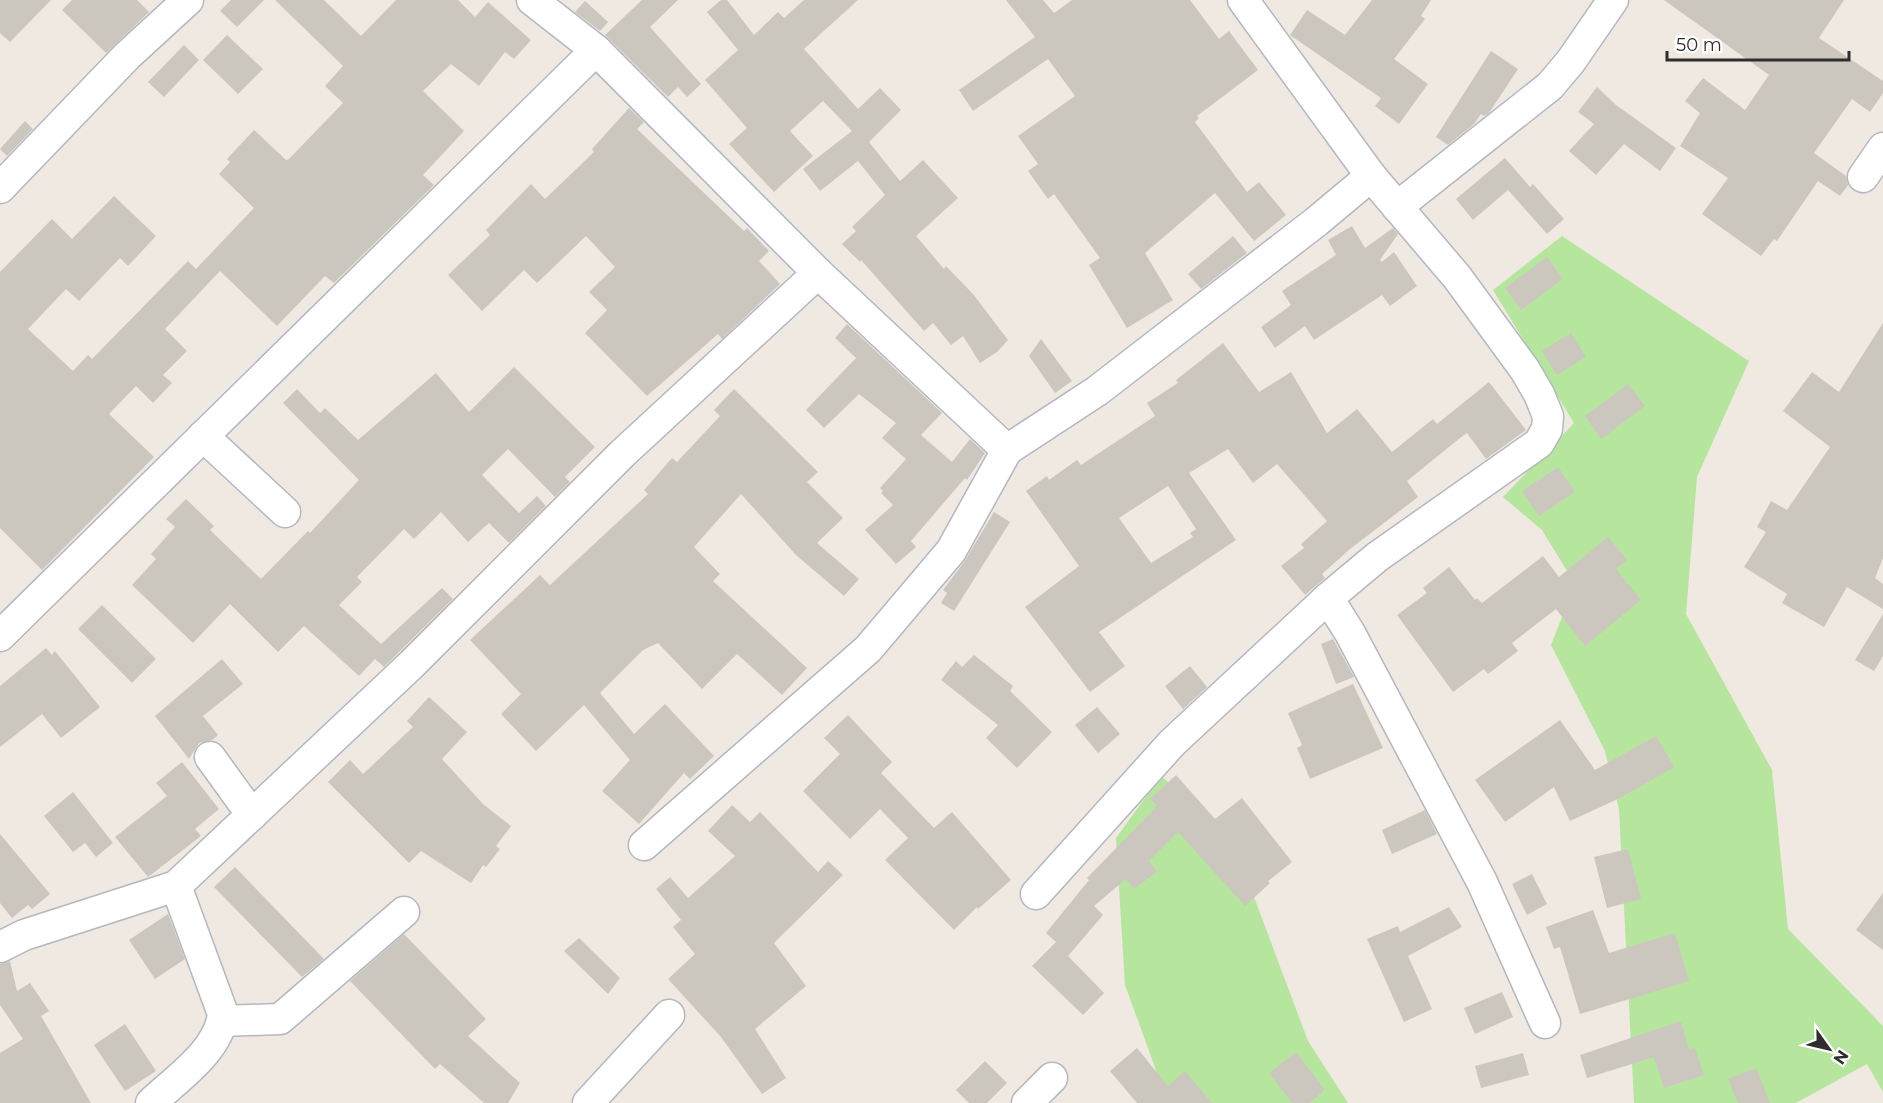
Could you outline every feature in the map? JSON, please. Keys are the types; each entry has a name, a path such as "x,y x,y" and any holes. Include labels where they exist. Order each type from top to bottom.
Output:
{"street":[{"path":"0,188 127,56 188,0"},
{"path":"531,0 596,50 818,273 1006,450"},
{"path":"1036,894 1173,743 1328,598 1377,558 1539,443 1547,429 1548,416 1525,370 1457,277 1371,176 1243,0"},
{"path":"1397,207 1550,86 1571,61 1613,0"},
{"path":"0,636 596,50"},
{"path":"1863,177 1883,148"},
{"path":"644,845 868,649 951,551 1006,450 1097,391 1316,222 1371,176"},
{"path":"0,947 24,935 176,886 412,664 622,454 818,273"},
{"path":"203,436 285,512"},
{"path":"1328,598 1350,633 1482,882 1545,1023"},
{"path":"210,758 252,815"},
{"path":"151,1103 207,1049 222,1022 223,1014 176,886"},
{"path":"222,1022 280,1019 404,912"},
{"path":"588,1103 669,1015"},
{"path":"1027,1103 1052,1078"}],"green space":[{"path":"1562,236 1749,361 1697,477 1686,614 1772,770 1788,929 1883,1026 1883,1092 1867,1064 1796,1103 1634,1103 1619,809 1605,751 1551,645 1575,584 1542,530 1503,497 1574,423 1493,290"},
{"path":"1161,776 1230,833 1308,1041 1348,1103 1168,1103 1125,985 1116,838"}],"building":[{"path":"0,0 51,0 10,42 0,33"},
{"path":"72,0 137,0 149,12 106,53 62,10"},
{"path":"231,0 264,0 237,27 220,11"},
{"path":"275,0 324,0 361,36 396,0 458,0 475,17 488,2 531,40 514,59 505,52 479,86 451,64 423,91 464,131 423,175 434,185 334,283 325,276 277,326 220,271 165,329 187,351 163,375 172,383 153,403 136,386 109,414 154,457 42,570 0,528 0,272 52,219 72,239 114,196 156,236 128,266 120,258 79,301 66,289 28,329 73,371 88,355 92,359 188,261 196,269 254,208 219,174 230,162 227,159 254,130 286,160 289,159 343,103 325,86 343,66"},
{"path":"642,0 678,0 650,27 701,84 687,97 678,87 668,97 605,35"},
{"path":"721,0 727,0 754,35 778,12 784,18 804,0 858,0 804,49 858,109 880,88 901,110 869,142 900,181 923,160 958,198 916,236 944,269 946,266 973,294 1008,340 997,352 980,363 963,336 951,345 933,323 924,331 861,260 860,262 842,244 856,231 852,227 885,195 858,161 820,191 803,169 852,131 823,101 790,131 813,156 774,192 729,144 747,128 705,80 738,50 707,12"},
{"path":"1006,0 1043,0 1054,13 1072,0 1190,0 1219,39 1229,31 1258,70 1197,116 1199,118 1195,122 1247,192 1259,182 1286,215 1254,241 1215,193 1145,253 1173,300 1127,328 1089,265 1100,258 1054,194 1048,199 1028,171 1038,164 1018,136 1075,96 1048,59 973,111 959,90 1035,37"},
{"path":"1372,0 1431,0 1421,16 1425,19 1394,59 1428,84 1399,124 1375,106 1381,98 1290,35 1307,10 1345,35"},
{"path":"1664,0 1844,0 1819,38 1883,81 1883,93 1870,112 1852,99 1814,153 1846,176 1848,185 1840,196 1818,181 1777,241 1774,239 1761,256 1702,214 1728,178 1680,146 1700,113 1685,101 1703,78 1745,110 1769,75"},
{"path":"585,1 608,22 600,31 575,12"},
{"path":"227,35 263,69 238,94 203,60"},
{"path":"184,45 199,60 164,97 148,82"},
{"path":"1491,51 1518,69 1489,113 1484,116 1481,114 1474,124 1448,145 1436,137"},
{"path":"1597,87 1616,105 1676,148 1660,171 1624,144 1596,175 1569,151 1594,124 1578,112"},
{"path":"629,108 644,122 637,129 744,231 747,228 769,251 759,261 780,284 722,339 718,334 647,396 585,333 607,310 589,292 615,267 586,236 537,283 524,270 482,311 448,275 490,235 486,230 531,184 545,199 594,152 592,149"},
{"path":"25,121 33,129 7,156 0,149"},
{"path":"1505,158 1530,187 1533,184 1564,219 1547,234 1508,190 1473,220 1456,199"},
{"path":"1352,226 1365,248 1393,228 1398,234 1380,260 1382,262 1394,252 1417,286 1390,306 1382,295 1314,340 1305,326 1275,348 1261,327 1291,305 1282,291 1336,255 1328,240"},
{"path":"1233,236 1247,253 1201,289 1188,274"},
{"path":"1547,257 1563,279 1521,310 1505,288"},
{"path":"1883,323 1883,558 1875,578 1883,584 1883,609 1847,587 1824,627 1782,603 1787,594 1744,567 1766,532 1757,527 1771,501 1787,510 1830,447 1783,411 1812,372 1839,392"},
{"path":"847,324 942,413 921,435 952,462 970,439 985,453 967,480 965,478 911,541 916,547 896,564 865,530 893,505 881,493 883,491 880,488 906,459 882,438 896,423 859,394 824,428 806,410 856,358 835,338"},
{"path":"1571,333 1586,357 1557,375 1542,351"},
{"path":"1041,339 1072,381 1055,393 1029,356"},
{"path":"1223,343 1259,392 1291,372 1327,433 1357,409 1392,452 1433,419 1437,424 1489,382 1526,430 1486,459 1467,433 1460,438 1407,481 1418,497 1350,549 1322,574 1325,578 1305,595 1281,566 1304,548 1301,544 1327,521 1277,464 1253,483 1228,449 1189,473 1236,540 1099,632 1125,666 1090,692 1025,607 1079,566 1026,491 1047,476 1049,480 1077,460 1081,465 1155,416 1147,403 1178,383 1176,380","holes":["1168,486 1196,529 1190,533 1193,537 1151,563 1119,518"]},
{"path":"514,367 595,447 565,477 570,482 555,497 508,449 482,475 519,513 537,496 546,506 509,543 489,523 468,542 441,512 414,539 404,529 357,577 362,582 339,605 381,644 442,588 453,599 384,667 375,659 359,676 304,626 278,652 230,604 193,643 132,585 156,559 151,554 175,527 166,519 186,499 214,526 210,530 261,579 308,531 310,533 359,480 283,403 297,389 320,413 325,408 358,440 436,373 469,412"},
{"path":"1628,384 1645,406 1601,439 1585,416"},
{"path":"734,389 818,472 807,482 843,518 817,543 859,579 844,596 796,555 741,494 694,547 720,574 713,581 807,668 782,695 737,654 702,689 658,643 643,650 600,693 634,734 665,704 714,756 690,779 684,773 639,824 602,791 630,760 584,705 536,751 501,714 521,694 470,640 540,575 550,585 648,494 644,490 672,458 677,462 720,416 714,410"},
{"path":"1558,467 1575,492 1539,516 1522,491"},
{"path":"994,512 1010,522 954,611 941,603 947,593 943,590 964,562"},
{"path":"1608,537 1627,560 1616,569 1641,600 1585,646 1556,609 1512,643 1518,651 1488,674 1484,669 1453,692 1397,615 1427,593 1423,588 1449,567 1475,600 1477,598 1482,603 1543,556 1559,577"},
{"path":"102,605 156,659 132,683 78,629"},
{"path":"1883,614 1883,656 1874,671 1855,660"},
{"path":"1333,639 1354,677 1336,684 1321,644"},
{"path":"46,648 52,655 55,651 100,707 61,738 42,714 0,747 0,686"},
{"path":"974,655 1013,686 1010,691 1052,732 1017,768 986,738 998,725 941,680 956,661 962,667"},
{"path":"222,659 243,684 203,716 218,735 212,740 199,743 189,759 155,716"},
{"path":"1190,666 1207,687 1183,709 1165,686"},
{"path":"1353,684 1383,748 1310,779 1297,748 1302,745 1288,713"},
{"path":"429,697 467,732 442,759 483,804 511,826 496,846 500,849 486,867 483,865 471,883 421,851 409,863 328,782 350,760 363,774 413,727 407,721"},
{"path":"1097,707 1120,734 1098,753 1075,725"},
{"path":"848,715 892,762 881,773 934,828 952,812 1011,880 978,909 977,907 954,930 885,860 908,838 880,809 850,839 803,791 840,754 824,738"},
{"path":"1560,720 1595,770 1656,736 1674,767 1620,798 1570,821 1554,787 1505,822 1475,780"},
{"path":"182,762 219,809 195,829 201,836 148,877 115,837 167,796 156,783"},
{"path":"1176,775 1215,819 1242,798 1292,862 1268,881 1270,883 1245,906 1178,832 1149,861 1157,872 1134,889 1126,879 1094,906 1103,915 1068,956 1104,993 1083,1015 1032,966 1056,942 1046,933 1089,880 1087,878 1157,806 1150,799"},
{"path":"73,792 113,843 96,857 85,843 73,852 44,816"},
{"path":"732,805 750,822 760,812 818,872 828,861 843,875 774,943 806,986 755,1029 786,1078 762,1094 721,1037 668,979 695,954 673,927 681,920 656,889 670,877 688,898 735,856 708,831"},
{"path":"1425,810 1437,834 1392,854 1382,830"},
{"path":"0,834 50,894 32,909 28,905 12,918 0,903"},
{"path":"1628,849 1641,899 1607,908 1594,857"},
{"path":"235,867 324,959 302,977 214,887"},
{"path":"1532,874 1547,904 1527,915 1512,884"},
{"path":"1883,893 1883,950 1856,930"},
{"path":"1449,907 1462,927 1408,956 1432,1009 1404,1022 1367,939 1398,926 1400,932"},
{"path":"1593,910 1609,953 1675,933 1689,981 1580,1014 1560,947 1554,949 1546,927"},
{"path":"168,914 185,959 155,979 129,940"},
{"path":"404,934 486,1019 468,1036 520,1083 508,1103 484,1103 440,1064 435,1069 350,981"},
{"path":"579,938 620,978 608,994 564,951"},
{"path":"10,961 17,991 30,983 49,1011 41,1016 91,1103 0,1103 0,1053 23,1039 0,1005 0,964"},
{"path":"1502,992 1513,1017 1475,1034 1464,1008"},
{"path":"1681,1021 1689,1050 1695,1048 1704,1075 1664,1088 1654,1057 1587,1078 1580,1055"},
{"path":"125,1024 156,1071 125,1091 94,1045"},
{"path":"1137,1048 1168,1086 1185,1071 1212,1103 1137,1103 1110,1071"},
{"path":"1296,1052 1325,1090 1309,1103 1292,1103 1269,1073"},
{"path":"1523,1053 1529,1075 1481,1088 1475,1066"},
{"path":"985,1061 1007,1083 987,1103 969,1103 956,1090"},
{"path":"1756,1068 1770,1103 1738,1103 1728,1079"}]}
